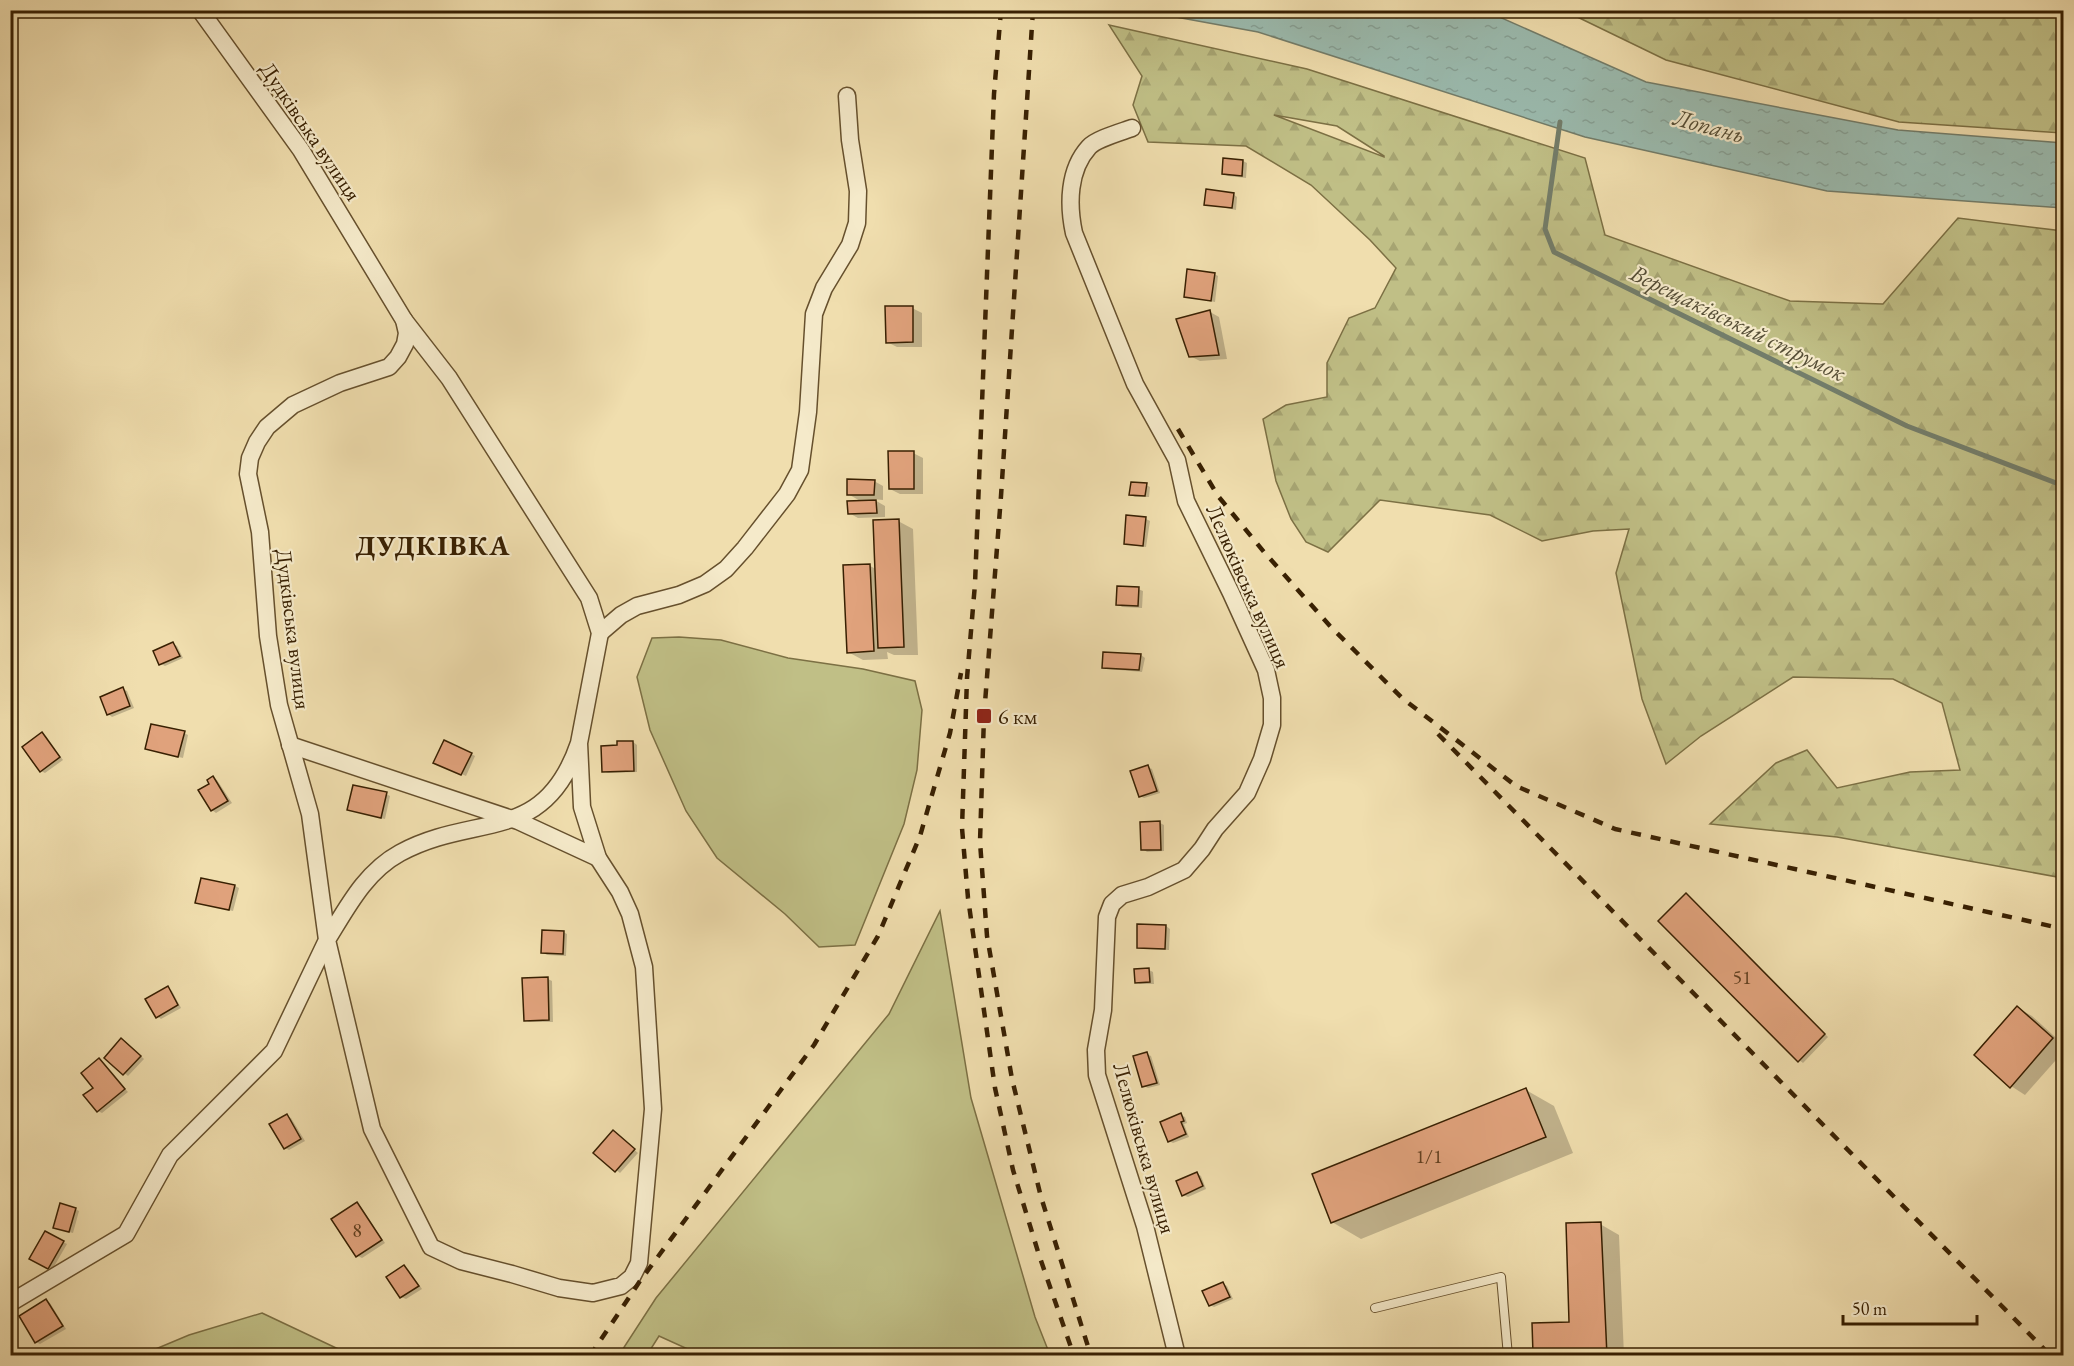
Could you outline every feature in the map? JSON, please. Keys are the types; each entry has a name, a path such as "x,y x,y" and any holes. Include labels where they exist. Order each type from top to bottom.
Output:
{"street":[{"name":"Дудківська вулиця","path":"200,10 301,150 404,320 407,333 405,344 389,367 340,383 293,405 267,426 250,458 248,474 260,532 268,636 279,705 310,814 327,940 372,1129 431,1247 461,1261 559,1288 593,1293 621,1286 632,1277 639,1263 654,1109 644,967 630,914 620,892 598,858 582,807 579,743"},
{"path":"600,633 637,606 679,595 705,584 726,569 787,494 800,470 808,412 814,314 824,288 850,245 857,222 858,191 850,141 847,96"},
{"name":"Лелюківська вулиця","path":"1132,128 1090,146 1078,165 1071,188 1070,210 1074,233 1135,384 1178,460 1186,501 1266,670 1272,698 1272,725 1262,759 1247,793 1215,829 1184,870 1148,887 1122,895 1112,904 1107,917 1103,1010 1096,1050 1097,1075 1145,1226 1177,1356"},
{"path":"10,1303 126,1234 170,1155 274,1051 327,940 355,893 382,865 399,854 441,837 513,820 529,812 555,789 566,775 579,743 600,633 589,598 449,378 404,320"},
{"path":"290,745 513,820 598,858"}],"lane":[{"path":"1375,1308 1501,1277 1508,1356"}],"green space":[{"path":"1565,11 2063,11 2063,133 1899,122 1666,60"},
{"path":"1109,25 1307,69 1585,158 1605,235 1790,301 1883,304 1958,218 2063,231 2063,878 1837,837 1710,824 1776,763 1807,750 1837,788 1910,772 1960,770 1942,703 1893,679 1793,677 1701,736 1666,764 1642,699 1616,573 1629,529 1593,531 1542,541 1490,515 1380,500 1328,552 1306,542 1291,519 1276,481 1263,419 1286,405 1327,397 1327,363 1349,318 1375,308 1396,268 1370,240 1311,185 1246,146 1148,142 1133,105 1142,76","holes":["1274,115 1337,126 1384,157"]},
{"path":"652,638 721,640 788,658 863,669 915,681 922,710 917,770 904,824 855,945 819,947 785,914 717,858 686,811 650,730 637,677"},
{"path":"940,911 971,1098 1035,1317 1050,1355 703,1356 659,1336 647,1355 619,1355 656,1298 889,1014"},
{"path":"262,1313 351,1355 139,1356 189,1335"}],"water":[{"name":"Лопань","path":"1143,11 1486,11 1646,82 1898,130 2063,143 2063,208 1827,191 1585,137 1258,32"}],"building":[{"path":"1223,158 1243,160 1242,176 1222,174"},
{"path":"1206,189 1234,193 1232,208 1204,205"},
{"path":"1187,269 1215,273 1211,301 1184,297"},
{"path":"885,306 913,306 913,342 886,343"},
{"path":"1210,310 1219,355 1189,357 1176,319"},
{"path":"888,451 914,451 914,489 889,489"},
{"path":"847,479 875,480 874,495 847,495"},
{"path":"1131,482 1147,483 1145,496 1129,495"},
{"path":"876,500 877,513 848,514 847,501"},
{"path":"1126,515 1146,517 1143,546 1124,544"},
{"path":"899,519 904,647 878,648 873,520"},
{"path":"870,564 874,651 847,653 843,565"},
{"path":"1117,586 1139,587 1138,606 1116,605"},
{"path":"173,642 180,656 159,665 153,651"},
{"path":"1103,652 1141,654 1139,670 1102,668"},
{"path":"123,687 130,706 107,715 100,697"},
{"path":"151,724 185,731 178,757 145,749"},
{"path":"42,732 60,757 40,772 22,747"},
{"path":"444,740 472,753 461,775 433,763"},
{"path":"617,741 633,741 634,771 602,772 601,746 617,745"},
{"path":"1148,765 1157,791 1139,797 1130,771"},
{"path":"213,776 228,801 211,811 198,790 209,784 207,780"},
{"path":"353,785 387,792 381,818 347,810"},
{"path":"1160,821 1161,850 1141,850 1140,822"},
{"path":"201,878 235,885 229,910 195,903"},
{"path":"1686,893 1825,1034 1798,1062 1658,921"},
{"path":"1137,924 1166,925 1165,949 1137,948"},
{"path":"542,930 564,931 563,954 541,953"},
{"path":"1149,968 1150,982 1135,983 1134,969"},
{"path":"548,977 549,1020 524,1021 522,978"},
{"path":"168,986 178,1005 156,1018 145,999"},
{"path":"2017,1006 2053,1038 2010,1088 1974,1055"},
{"path":"121,1038 141,1056 123,1075 104,1058"},
{"path":"1147,1052 1157,1083 1142,1087 1133,1056"},
{"path":"99,1058 125,1089 97,1112 83,1095 93,1088 81,1073"},
{"path":"1526,1088 1546,1137 1331,1223 1312,1174"},
{"path":"1181,1113 1184,1121 1181,1122 1186,1134 1168,1142 1160,1122"},
{"path":"287,1114 301,1139 284,1149 269,1124"},
{"path":"613,1130 635,1149 615,1172 593,1153"},
{"path":"1197,1172 1203,1186 1182,1196 1176,1181"},
{"path":"357,1202 382,1240 356,1257 331,1219"},
{"path":"60,1203 76,1208 69,1232 53,1228"},
{"path":"1601,1222 1607,1356 1533,1354 1532,1323 1569,1322 1566,1223"},
{"path":"45,1231 64,1241 48,1269 29,1259"},
{"path":"404,1265 419,1286 400,1298 386,1277"},
{"path":"1223,1282 1230,1297 1209,1306 1202,1291"},
{"path":"46,1299 63,1326 35,1343 19,1316"}],"waterway":[{"name":"Верещаківський струмок","path":"1560,122 1545,229 1554,252 1907,426 2064,486"}],"railway":[{"path":"1001,10 994,94 975,584 967,678 962,828 968,898 995,1088 1013,1170 1074,1356"},
{"path":"1033,10 984,716 980,842 987,936 1012,1079 1041,1197 1091,1356"},
{"path":"1178,429 1218,496 1330,626 1402,698 1516,786 1615,829 2064,929"},
{"path":"590,1356 640,1281 814,1045 878,936 920,836 950,733 961,673"},
{"path":"1438,734 2051,1356"}],"place":[{"name":"6 км","path":"984,716"}],"district":[{"name":"ДУДКІВКА","path":"433,545"}]}
